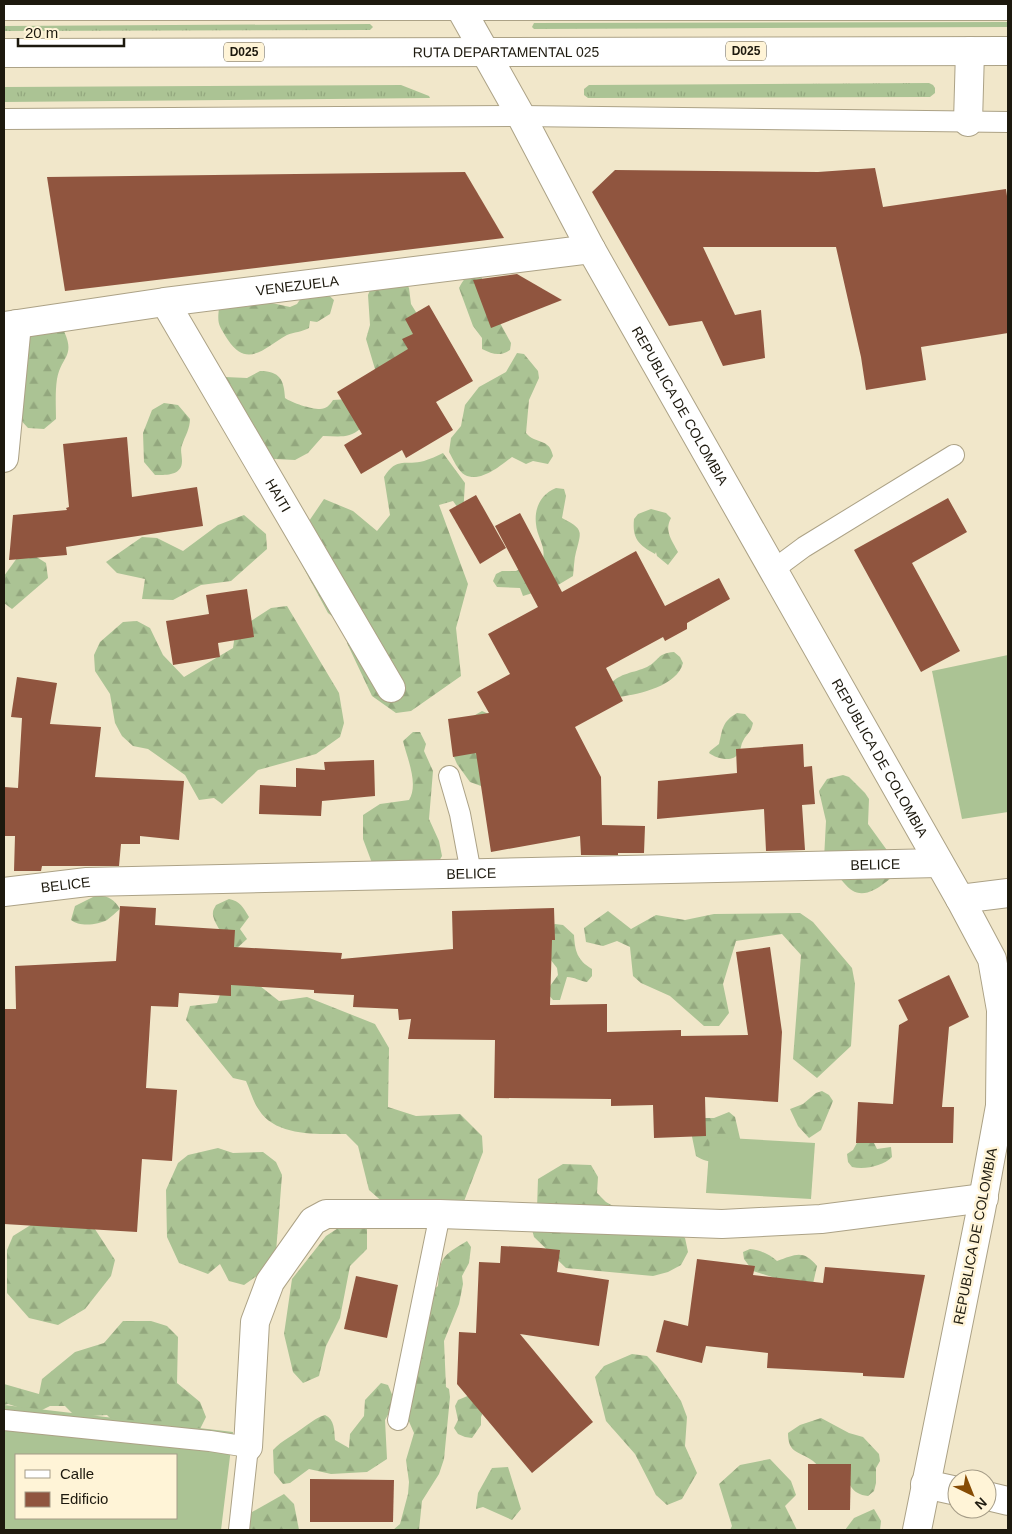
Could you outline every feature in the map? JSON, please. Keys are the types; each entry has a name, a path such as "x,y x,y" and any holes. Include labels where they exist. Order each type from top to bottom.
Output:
{"main road":[{"name":"REPUBLICA DE COLOMBIA","path":"458,5 521,116 591,250 960,899 992,959 1001,1010 1000,1106 984,1198 917,1530"},
{"path":"4,6 1008,6"},
{"path":"968,122 970,51"},
{"name":"RUTA DEPARTAMENTAL 025","path":"4,53 1008,51"},
{"name":"VENEZUELA","path":"11,325 165,302 591,250"},
{"name":"HAITI","path":"165,302 390,688"},
{"path":"4,458 11,325"},
{"name":"BELICE","path":"4,892 87,882 939,863"},
{"path":"960,899 1008,893"},
{"path":"248,1447 255,1322 270,1282 314,1221 326,1214 440,1214 722,1224 821,1219 984,1198"},
{"path":"925,1484 947,1489"}],"lane":[{"path":"4,119 521,116 1008,122"},
{"path":"773,570 804,547 954,455"},
{"path":"449,776 460,814 471,873"},
{"path":"398,1420 440,1214"},
{"path":"4,1420 210,1441 248,1447 239,1530"}],"green space":[{"path":"1008,22 1008,27 534,29 532,27 534,23"},
{"path":"370,24 373,27 370,30 4,31 4,26"},
{"path":"929,83 935,88 935,93 930,97 588,98 584,95 584,89 589,85"},
{"path":"401,85 430,98 4,102 4,87"},
{"path":"475,274 482,278 483,292 511,343 510,350 503,354 482,349 482,338 473,326 459,288 465,279"},
{"path":"406,283 409,288 411,304 419,317 427,344 382,378 375,369 366,339 370,325 368,295 371,288"},
{"path":"323,290 334,300 330,314 317,322 310,321 309,328 287,335 257,353 250,355 235,349 219,325 219,308 232,303 245,307 267,302 290,307 297,304 301,298"},
{"path":"62,327 68,344 68,350 57,379 56,419 44,429 28,428 4,402 4,336"},
{"path":"517,353 524,354 538,371 539,378 529,400 526,433 548,446 553,456 548,464 533,461 526,464 512,457 484,475 471,477 465,475 458,468 449,452 451,438 461,426 465,405 479,387 506,372"},
{"path":"260,371 267,371 280,378 285,398 292,402 322,409 331,404 333,400 349,399 360,429 347,436 323,436 308,453 295,460 253,458 225,377 247,378"},
{"path":"164,403 178,405 190,419 190,423 181,447 182,461 179,470 173,474 155,475 144,462 143,433 152,410"},
{"path":"443,453 465,483 463,515 453,501 439,505 468,584 456,628 461,676 411,711 396,713 372,696 347,643 347,628 328,613 302,565 307,524 324,499 353,511 377,531 390,515 384,477 389,470 398,464 424,461"},
{"path":"556,488 564,489 566,496 562,518 574,525 580,534 573,576 558,585 523,596 520,588 497,587 493,581 496,574 502,571 516,571 543,559 544,554 536,524 536,512 537,507 546,494"},
{"path":"651,509 666,513 671,518 668,527 671,539 678,552 668,565 657,556 656,552 655,554 645,548 638,541 634,532 634,519 638,514"},
{"path":"244,515 266,534 267,549 231,581 201,585 173,600 142,599 145,579 117,573 106,562 142,537 157,538 183,551 218,525"},
{"path":"32,554 46,563 48,578 12,609 4,603 4,576 17,558"},
{"path":"287,606 339,693 344,723 340,737 316,754 258,770 222,804 214,798 199,800 185,775 148,749 133,746 122,736 115,723 110,694 95,671 94,655 100,642 123,622 137,621 150,628 163,655 184,677 233,648 235,634 245,625 271,608"},
{"path":"674,652 683,663 673,678 657,688 619,697 611,684 614,680 622,675 651,665 664,654"},
{"path":"1008,655 1008,812 962,819 932,671"},
{"path":"482,711 489,714 481,786 470,782 457,764 454,757 453,741 470,718"},
{"path":"737,713 745,714 753,723 742,742 739,753 733,758 725,759 709,753 719,744 722,730 726,723"},
{"path":"413,732 420,732 426,744 424,751 433,771 429,819 439,841 442,856 438,863 375,871 363,839 363,815 380,804 409,800 412,794 413,779 403,741"},
{"path":"843,775 849,777 869,799 868,824 889,853 891,878 868,892 860,893 853,891 824,859 826,821 819,791 827,779"},
{"path":"95,896 110,898 120,909 107,920 99,923 79,924 71,920 75,906"},
{"path":"229,899 241,905 249,917 240,929 247,939 236,949 221,932 213,916 216,905"},
{"path":"608,911 631,929 656,915 685,920 714,914 800,913 813,922 852,968 855,984 851,1046 817,1078 793,1059 801,955 782,934 736,941 723,984 729,1013 719,1026 704,1026 670,996 641,983 633,976 630,947 617,941 603,946 586,942 584,928"},
{"path":"555,924 563,925 574,935 575,946 580,959 592,969 592,976 587,982 567,977 560,1000 553,1000 548,994 550,986 558,975 557,968 543,950 541,930"},
{"path":"246,975 279,1001 307,997 375,1024 389,1048 388,1107 416,1116 460,1114 482,1136 483,1152 461,1209 402,1219 369,1190 358,1146 346,1134 299,1132 276,1125 267,1119 255,1103 246,1081 233,1078 186,1020 190,1006 217,1003 222,989"},
{"path":"822,1091 829,1095 833,1101 821,1130 809,1138 798,1126 790,1109 803,1104 816,1093"},
{"path":"729,1112 735,1117 742,1147 725,1159 715,1162 703,1160 696,1156 690,1127 699,1118 714,1118"},
{"path":"870,1135 877,1149 891,1147 892,1157 884,1163 874,1166 852,1167 848,1162 847,1154 853,1150 858,1141"},
{"path":"710,1137 815,1143 811,1199 706,1193"},
{"path":"218,1148 233,1153 263,1152 276,1162 282,1175 276,1252 268,1268 244,1285 229,1281 220,1264 208,1274 179,1263 167,1237 166,1190 178,1163 188,1155"},
{"path":"563,1164 591,1165 598,1177 597,1193 606,1202 646,1225 661,1220 685,1238 688,1252 681,1265 668,1272 653,1276 566,1268 534,1237 530,1222 537,1208 538,1179"},
{"path":"50,1213 91,1223 115,1260 111,1276 85,1309 58,1325 29,1318 7,1293 7,1250 13,1236"},
{"path":"355,1217 367,1225 367,1249 350,1266 340,1318 326,1346 319,1376 303,1383 293,1372 284,1334 292,1279 326,1236"},
{"path":"467,1241 471,1247 469,1263 462,1276 463,1284 459,1304 444,1341 446,1387 449,1389 450,1397 444,1459 439,1474 422,1501 419,1530 393,1530 400,1524 408,1494 409,1482 406,1460 414,1433 399,1399 422,1299 438,1286 441,1263 447,1254"},
{"path":"750,1249 771,1256 777,1261 803,1255 812,1261 817,1266 810,1297 772,1277 753,1271 744,1259 743,1252"},
{"path":"123,1321 151,1321 167,1326 178,1337 177,1383 200,1402 206,1417 199,1431 118,1426 107,1415 76,1417 65,1406 50,1406 36,1413 8,1404 4,1405 4,1384 39,1394 42,1379 75,1352 104,1343"},
{"path":"632,1354 647,1356 657,1366 681,1401 687,1417 685,1446 697,1473 682,1499 667,1505 656,1495 635,1454 606,1421 595,1377 604,1366"},
{"path":"381,1383 388,1385 394,1399 393,1406 385,1420 387,1459 367,1472 331,1474 309,1469 290,1483 283,1484 274,1473 273,1450 312,1421 325,1415 332,1422 335,1440 349,1448 350,1434 364,1416 365,1400"},
{"path":"477,1392 487,1403 481,1417 481,1425 472,1438 465,1437 458,1434 454,1428 458,1420 455,1406 458,1400"},
{"path":"4,1405 233,1432 221,1530 4,1530"},
{"path":"821,1418 849,1433 863,1437 879,1454 880,1461 876,1468 874,1491 868,1496 854,1491 843,1471 822,1470 812,1460 794,1450 790,1444 788,1433 800,1425"},
{"path":"770,1459 791,1481 796,1495 785,1506 797,1530 730,1530 732,1526 719,1484 740,1465"},
{"path":"508,1467 521,1509 512,1520 483,1507 476,1509 478,1493 492,1468"},
{"path":"284,1494 294,1504 299,1530 246,1530 245,1527 252,1512"},
{"path":"874,1509 881,1521 880,1530 845,1530 854,1518"}],"building":[{"path":"875,168 883,207 1006,189 1008,203 1008,333 921,347 926,380 866,390 861,357 836,247 703,247 735,315 761,310 765,358 723,366 702,321 669,326 592,192 615,170 818,172"},
{"path":"465,172 504,238 65,291 47,177"},
{"path":"517,274 562,300 491,328 473,280"},
{"path":"429,305 473,381 436,402 453,430 406,458 402,450 361,474 344,445 362,434 337,392 408,349 402,339 413,334 405,319"},
{"path":"127,437 132,497 197,487 203,526 66,547 67,555 9,560 13,515 67,510 66,508 69,507 63,444"},
{"path":"476,495 506,548 480,564 449,510"},
{"path":"948,498 967,532 912,563 960,651 921,672 854,550"},
{"path":"520,513 562,592 636,551 665,606 719,578 730,599 687,623 687,629 665,641 663,637 606,668 623,701 575,727 601,777 602,825 645,826 644,853 581,855 580,836 491,852 476,753 453,757 448,719 489,713 477,692 510,674 488,634 538,607 495,526"},
{"path":"247,589 254,637 218,643 220,657 173,665 166,621 209,614 206,595"},
{"path":"17,677 57,683 50,724 101,727 95,777 184,781 179,840 140,836 140,844 121,844 119,866 42,866 41,871 14,871 15,836 4,836 4,787 18,788 22,718 11,717"},
{"path":"803,744 804,767 812,766 815,804 802,805 805,850 766,851 764,809 657,819 658,781 737,773 736,749"},
{"path":"374,760 375,796 322,801 321,816 259,814 260,785 296,787 296,768 325,770 324,762"},
{"path":"120,906 156,908 155,925 235,930 234,947 342,953 341,959 453,949 452,911 554,908 555,940 552,940 550,1005 607,1004 607,1032 681,1030 681,1036 748,1035 736,952 770,947 782,1032 778,1102 705,1097 706,1136 654,1138 653,1105 611,1106 611,1099 494,1098 495,1040 408,1039 411,1019 399,1020 398,1009 353,1007 354,995 314,993 314,990 231,985 231,996 179,993 178,1007 151,1006 146,1088 177,1090 172,1161 142,1159 137,1232 4,1224 4,1009 16,1009 15,966 116,961"},
{"path":"949,975 969,1017 949,1027 942,1107 954,1107 953,1143 856,1143 858,1102 893,1104 899,1025 908,1020 898,1000"},
{"path":"501,1246 560,1250 557,1272 609,1280 599,1346 520,1334 593,1422 532,1473 457,1384 459,1332 476,1333 479,1262 500,1263"},
{"path":"697,1259 755,1266 753,1275 823,1283 825,1267 925,1275 904,1378 863,1376 863,1373 767,1368 768,1353 706,1346 702,1363 656,1352 664,1320 688,1326"},
{"path":"356,1276 398,1285 387,1338 344,1329"},
{"path":"808,1464 851,1464 850,1510 808,1510"},
{"path":"310,1479 394,1480 393,1522 310,1522"}]}
